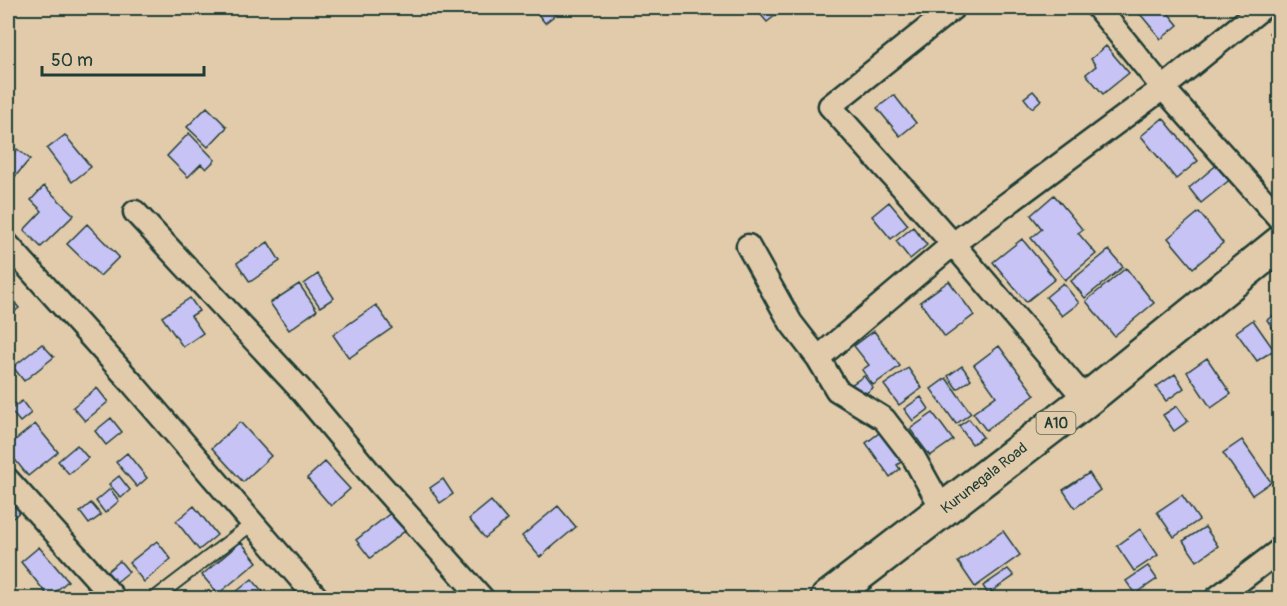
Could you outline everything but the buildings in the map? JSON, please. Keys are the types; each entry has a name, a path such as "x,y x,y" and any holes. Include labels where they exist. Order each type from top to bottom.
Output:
{"highway":[{"name":"Kurunegala Road","path":"828,598 1086,400 1278,243"}],"street":[{"path":"953,8 830,106 953,244 1086,400"},
{"path":"1098,8 1163,88 1278,243"},
{"path":"818,358 953,244 1163,88 1262,8"},
{"path":"135,212 300,389 370,473 482,598"},
{"path":"8,245 133,384 316,598"},
{"path":"748,246 791,323 818,358 837,390 884,419 914,458 943,510"},
{"path":"8,480 114,598"},
{"path":"1217,598 1280,550"}],"lane":[{"path":"155,598 252,524"}]}
